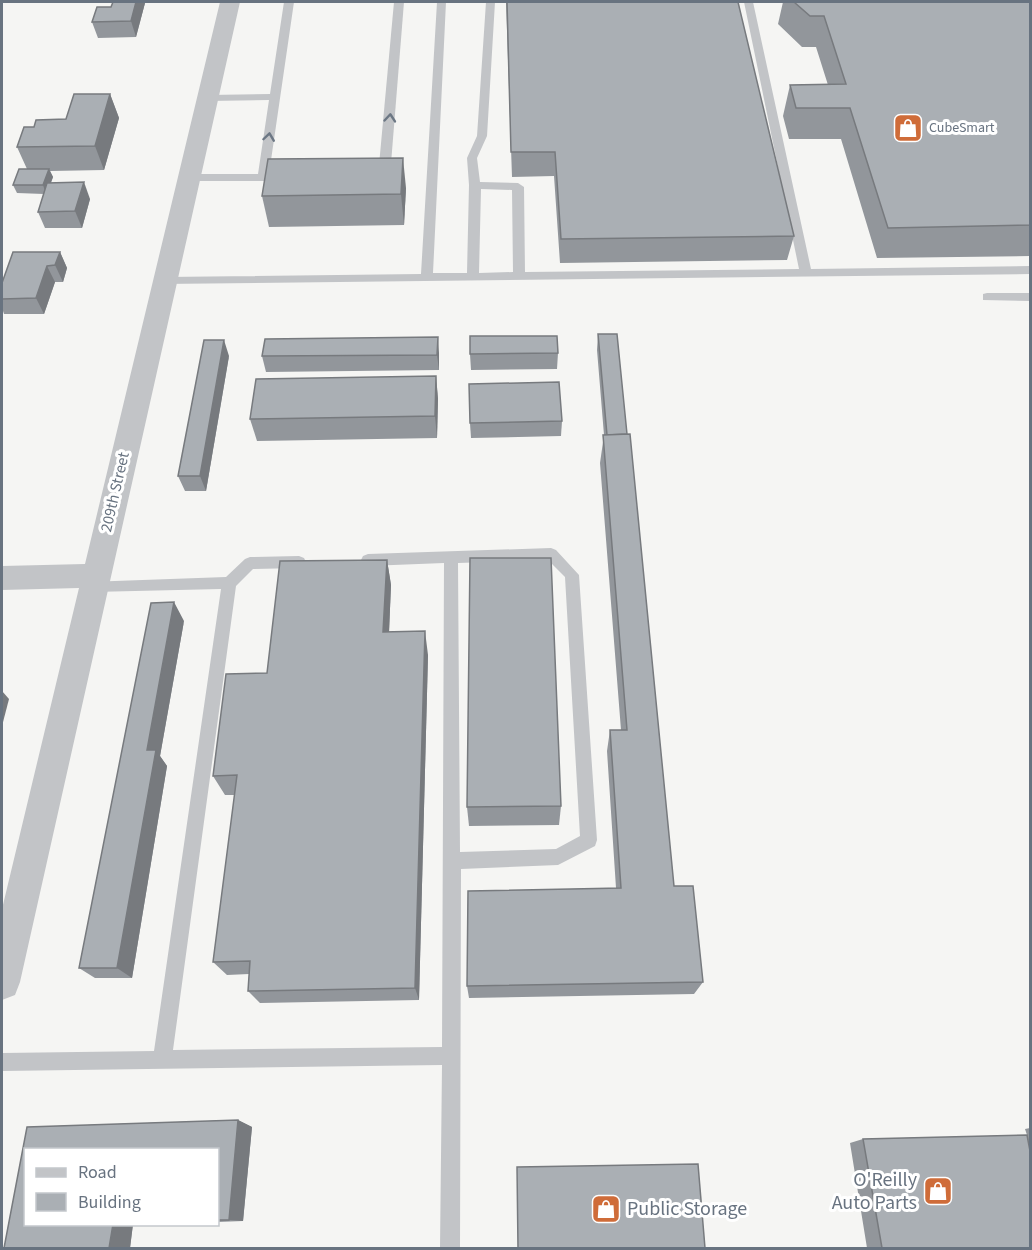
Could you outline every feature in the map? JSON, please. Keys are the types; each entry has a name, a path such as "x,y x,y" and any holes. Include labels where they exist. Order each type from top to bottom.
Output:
{"street":[{"name":"209th Street","path":"2,982 230,2"},
{"path":"2,578 94,581"}],"lane":[{"path":"263,177 289,2"},
{"path":"380,176 399,2"},
{"path":"428,278 441,2"},
{"path":"473,277 475,185 472,158 482,136 490,2"},
{"path":"749,2 806,273"},
{"path":"208,98 274,97"},
{"path":"189,178 296,177"},
{"path":"475,185 518,187 519,277"},
{"path":"165,281 1030,270"},
{"path":"987,297 1030,297"},
{"path":"357,561 551,554 572,575 589,840 558,857 452,861"},
{"path":"450,1248 452,558"},
{"path":"162,1060 228,583 250,563 309,562"},
{"path":"94,581 228,583"},
{"path":"2,1062 451,1056"}],"building":[{"path":"113,2 136,2 131,21 92,22 97,7 111,7"},
{"path":"507,2 738,2 794,236 561,239 555,152 511,152"},
{"name":"CubeSmart","path":"794,2 1030,2 1030,225 888,228 850,108 796,108 790,85 846,84 824,16 810,16"},
{"path":"74,94 110,94 95,146 17,147 24,127 34,127 36,120 66,119"},
{"path":"403,158 401,194 262,196 268,159"},
{"path":"19,169 49,169 43,185 13,185"},
{"path":"84,182 75,211 38,212 47,183"},
{"path":"13,252 60,252 55,265 47,266 36,298 2,299 2,283"},
{"path":"598,334 617,334 627,434 607,435"},
{"path":"470,336 557,336 558,353 470,354"},
{"path":"438,337 437,355 262,356 265,339"},
{"path":"204,340 224,340 200,476 178,476"},
{"path":"436,376 435,416 250,419 256,379"},
{"path":"559,382 562,421 470,423 469,384"},
{"path":"630,434 674,886 693,886 703,982 467,986 468,891 621,888 610,730 627,730 603,435"},
{"path":"470,558 551,558 561,806 467,807"},
{"path":"387,560 383,632 425,631 415,988 248,991 250,961 213,962 237,775 213,776 226,674 267,673 280,561"},
{"path":"174,602 147,750 156,750 117,968 79,968 151,603"},
{"path":"238,1120 229,1220 219,1220 219,1148 24,1148 24,1226 113,1226 109,1248 4,1248 27,1127"},
{"name":"O'Reilly Auto Parts","path":"1027,1135 1030,1151 1030,1248 882,1248 863,1139"},
{"name":"Public Storage","path":"698,1164 705,1248 518,1248 517,1167"}],"place":[{"name":"CubeSmart","path":"908,128"},
{"name":"O'Reilly Auto Parts","path":"938,1191"},
{"name":"Public Storage","path":"606,1209"}]}
